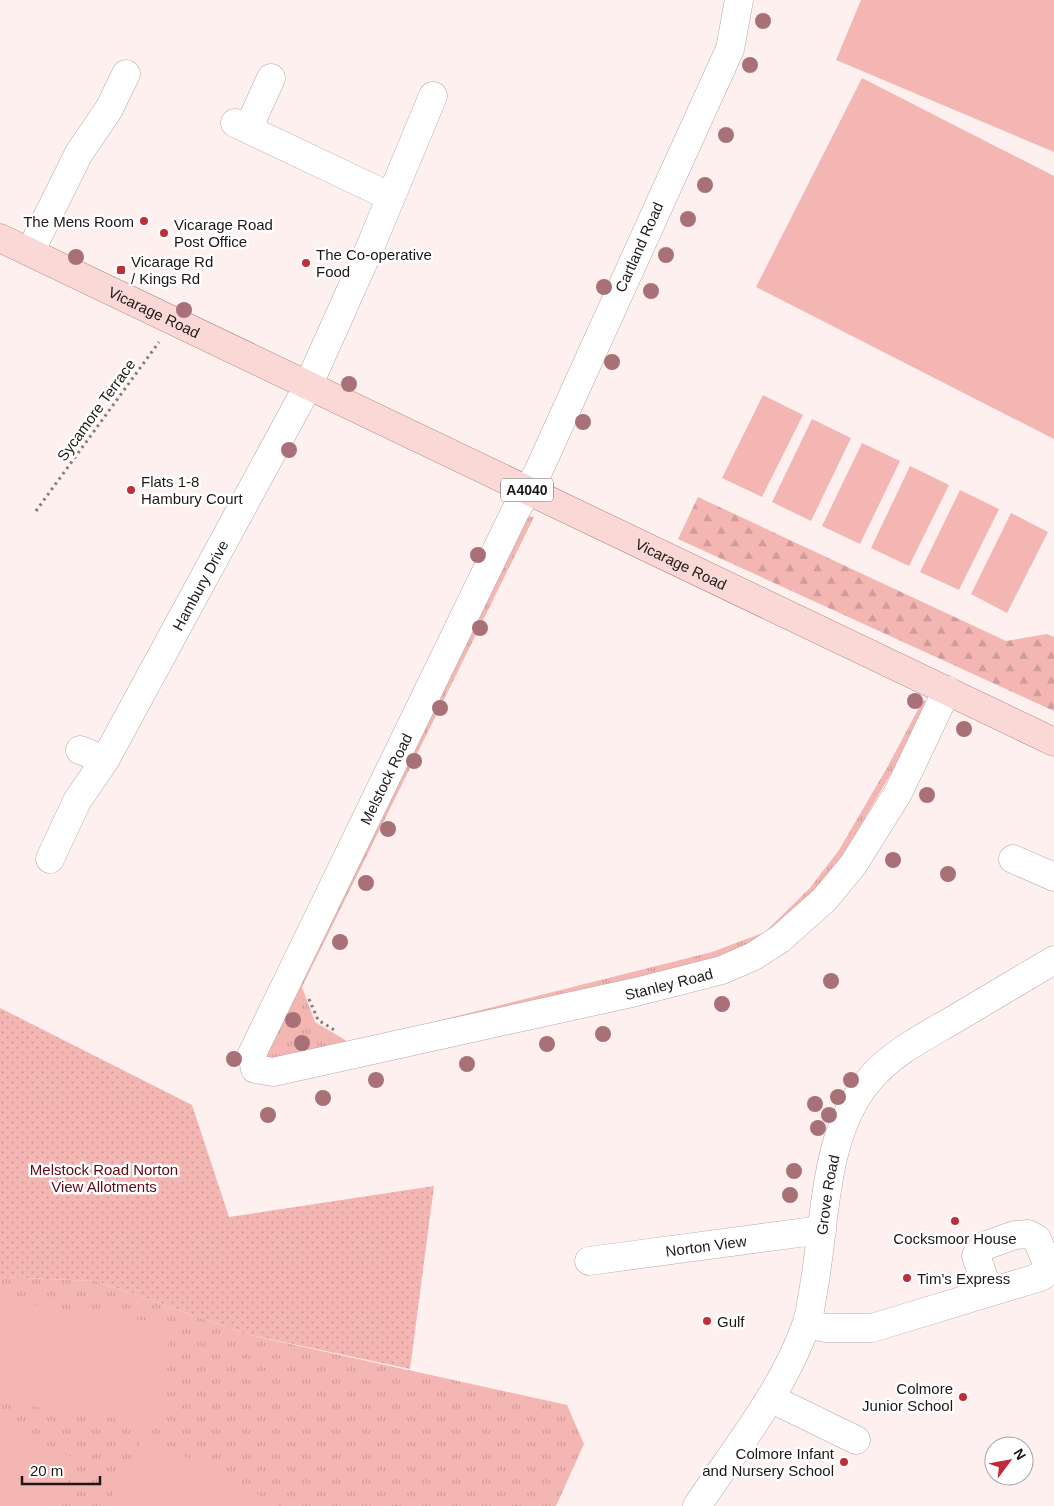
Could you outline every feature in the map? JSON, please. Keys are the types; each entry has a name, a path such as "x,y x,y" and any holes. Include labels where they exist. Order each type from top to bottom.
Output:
{"main road":[{"name":"Vicarage Road","path":"0,238 1054,742"}],"street":[{"name":"Cartland Road","path":"528,490 730,49 739,0"},
{"path":"30,252 79,153 109,109 126,74"},
{"path":"271,78 242,126 391,197"},
{"path":"308,386 433,96"},
{"name":"Hambury Drive","path":"50,859 77,801 105,760 308,386"},
{"name":"Melstock Road","path":"256,1068 252,1054 528,490"},
{"name":"Stanley Road","path":"256,1068 273,1072 636,992 722,970 754,956 780,940 824,900 853,865 898,794 946,690"},
{"path":"80,750 105,760"},
{"path":"1013,859 1054,877"},
{"name":"Grove Road","path":"697,1506 770,1398 807,1324 831,1165 840,1134 855,1101 870,1079 912,1044 1054,960"},
{"name":"Norton View","path":"589,1262 822,1230"},
{"path":"807,1324 826,1328 872,1328 990,1292"},
{"path":"770,1398 856,1440"}],"path":[{"name":"Sycamore Terrace","path":"36,511 174,321"},
{"path":"308,997 318,1020 343,1035"}],"green space":[{"path":"861,0 1054,0 1054,152 836,60"},
{"path":"862,78 1054,176 1054,439 756,287"},
{"path":"763,395 803,415 762,497 722,478"},
{"path":"812,419 851,438 811,521 772,502"},
{"path":"862,443 900,461 860,544 822,526"},
{"path":"910,466 949,485 909,566 871,548"},
{"path":"960,490 999,509 959,590 920,572"},
{"path":"698,497 1006,641 1047,634 1054,637 1054,711 678,539"},
{"path":"1011,513 1048,532 1007,613 971,594"},
{"path":"524,516 534,517 302,987 315,1022 350,1043 712,952 765,932 810,888 839,850 888,766 923,700 932,703 840,861 818,894 774,935 717,961 491,1016 264,1060"},
{"name":"Melstock Road Norton View Allotments","path":"0,1008 192,1105 229,1217 434,1186 410,1369 250,1335 96,1281 0,1277"},
{"path":"0,1277 96,1281 250,1335 567,1405 584,1444 556,1506 0,1506"},
{"path":"0,1300 171,1324 158,1424 0,1402"},
{"path":"0,1421 79,1461 56,1506 0,1506"},
{"path":"144,1435 280,1506 108,1506"}],"place":[{"name":"The Mens Room","path":"144,221"},
{"name":"Vicarage Road Post Office","path":"164,233"},
{"name":"The Co-operative Food","path":"306,263"},
{"name":"Vicarage Rd / Kings Rd","path":"121,270"},
{"name":"Flats 1-8 Hambury Court","path":"131,490"},
{"name":"Cocksmoor House","path":"955,1221"},
{"name":"Tim's Express","path":"907,1278"},
{"name":"Gulf","path":"707,1321"},
{"name":"Colmore Junior School","path":"963,1397"},
{"name":"Colmore Infant and Nursery School","path":"844,1462"}]}
